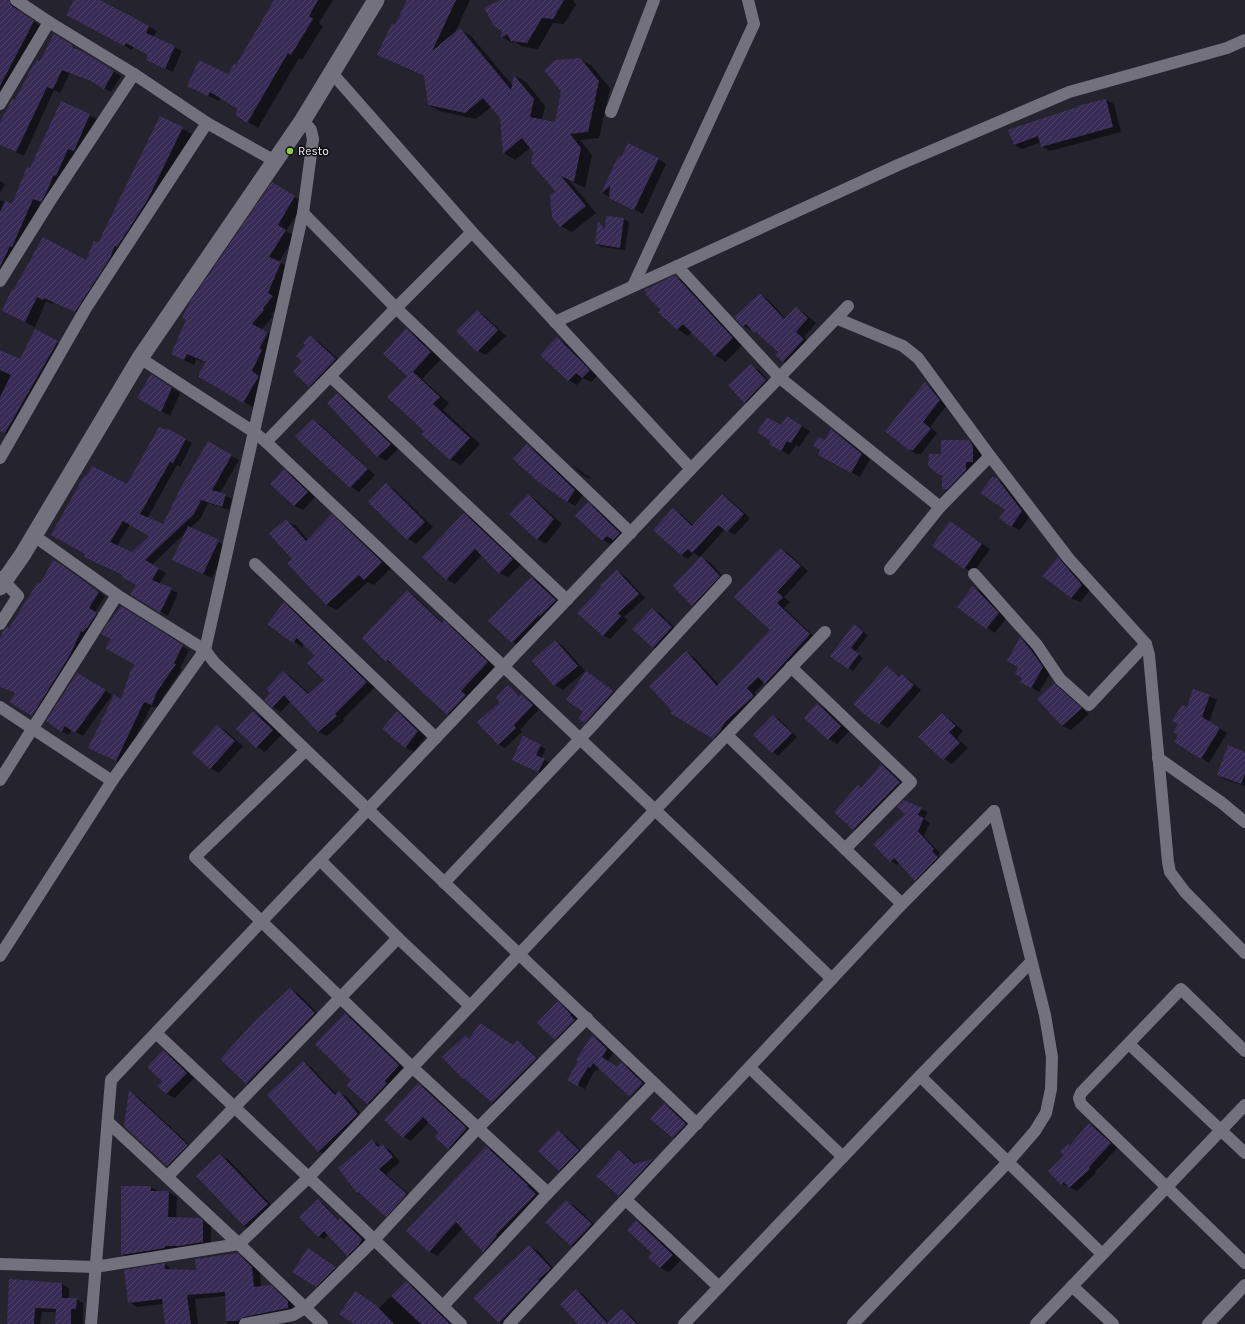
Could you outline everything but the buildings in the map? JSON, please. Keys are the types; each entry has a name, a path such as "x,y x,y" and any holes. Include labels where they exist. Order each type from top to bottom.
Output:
{"street":[{"path":"16,0 134,74 207,123 275,161"},
{"path":"0,624 18,596 1,582 23,554 140,358 303,120 376,0"},
{"path":"610,112 654,0"},
{"path":"634,286 754,24 748,0"},
{"path":"0,104 49,22"},
{"path":"555,322 898,165 1069,92 1227,48 1245,40"},
{"path":"332,73 472,232 691,469"},
{"path":"0,281 50,201 134,74"},
{"path":"0,956 112,781 205,650 303,213 313,139 311,130 303,120"},
{"path":"0,458 86,308 207,123"},
{"path":"303,213 396,308 630,533"},
{"path":"266,442 472,232"},
{"path":"677,266 780,378 940,507"},
{"path":"91,1324 111,1080 691,469 838,319 848,306"},
{"path":"838,319 903,346 918,358 990,456 1069,559 1146,644 1149,655 1170,872 1185,892 1245,953"},
{"path":"140,358 254,432 266,442 503,667 656,809 832,979"},
{"path":"330,376 567,600"},
{"path":"890,568 940,507 990,456"},
{"path":"33,535 117,594 205,650 214,662 367,811 519,953 697,1124"},
{"path":"255,564 436,738"},
{"path":"974,574 1037,645 1060,679 1089,705 1146,644"},
{"path":"444,883 580,739 726,580"},
{"path":"0,780 117,594"},
{"path":"0,1264 96,1267 239,1244 309,1177 519,953 825,632"},
{"path":"791,667 911,782 845,849"},
{"path":"0,707 112,781"},
{"path":"727,735 902,904"},
{"path":"305,751 195,858 412,1067 548,1192"},
{"path":"1158,758 1222,803 1245,822"},
{"path":"509,1324 902,904 994,811 1031,962 1046,1015 1052,1057 1051,1089 1046,1113 1035,1131 1008,1162 853,1324"},
{"path":"320,860 398,938 470,1006"},
{"path":"167,1177 398,938"},
{"path":"684,1324 920,1076 1031,962"},
{"path":"1245,1051 1181,989 1081,1093 1079,1098 1081,1104 1245,1263"},
{"path":"245,1324 293,1315 305,1308 374,1240 478,1128 587,1018"},
{"path":"156,1033 309,1177 461,1324"},
{"path":"1129,1044 1245,1153"},
{"path":"750,1068 843,1157"},
{"path":"920,1076 1102,1254"},
{"path":"443,1306 548,1192 654,1083"},
{"path":"1036,1324 1245,1105"},
{"path":"108,1122 239,1244 322,1324"},
{"path":"626,1200 719,1287"},
{"path":"1208,1324 1245,1285"},
{"path":"1072,1286 1113,1324"}],"place":[{"name":"Resto","path":"290,151"}]}
